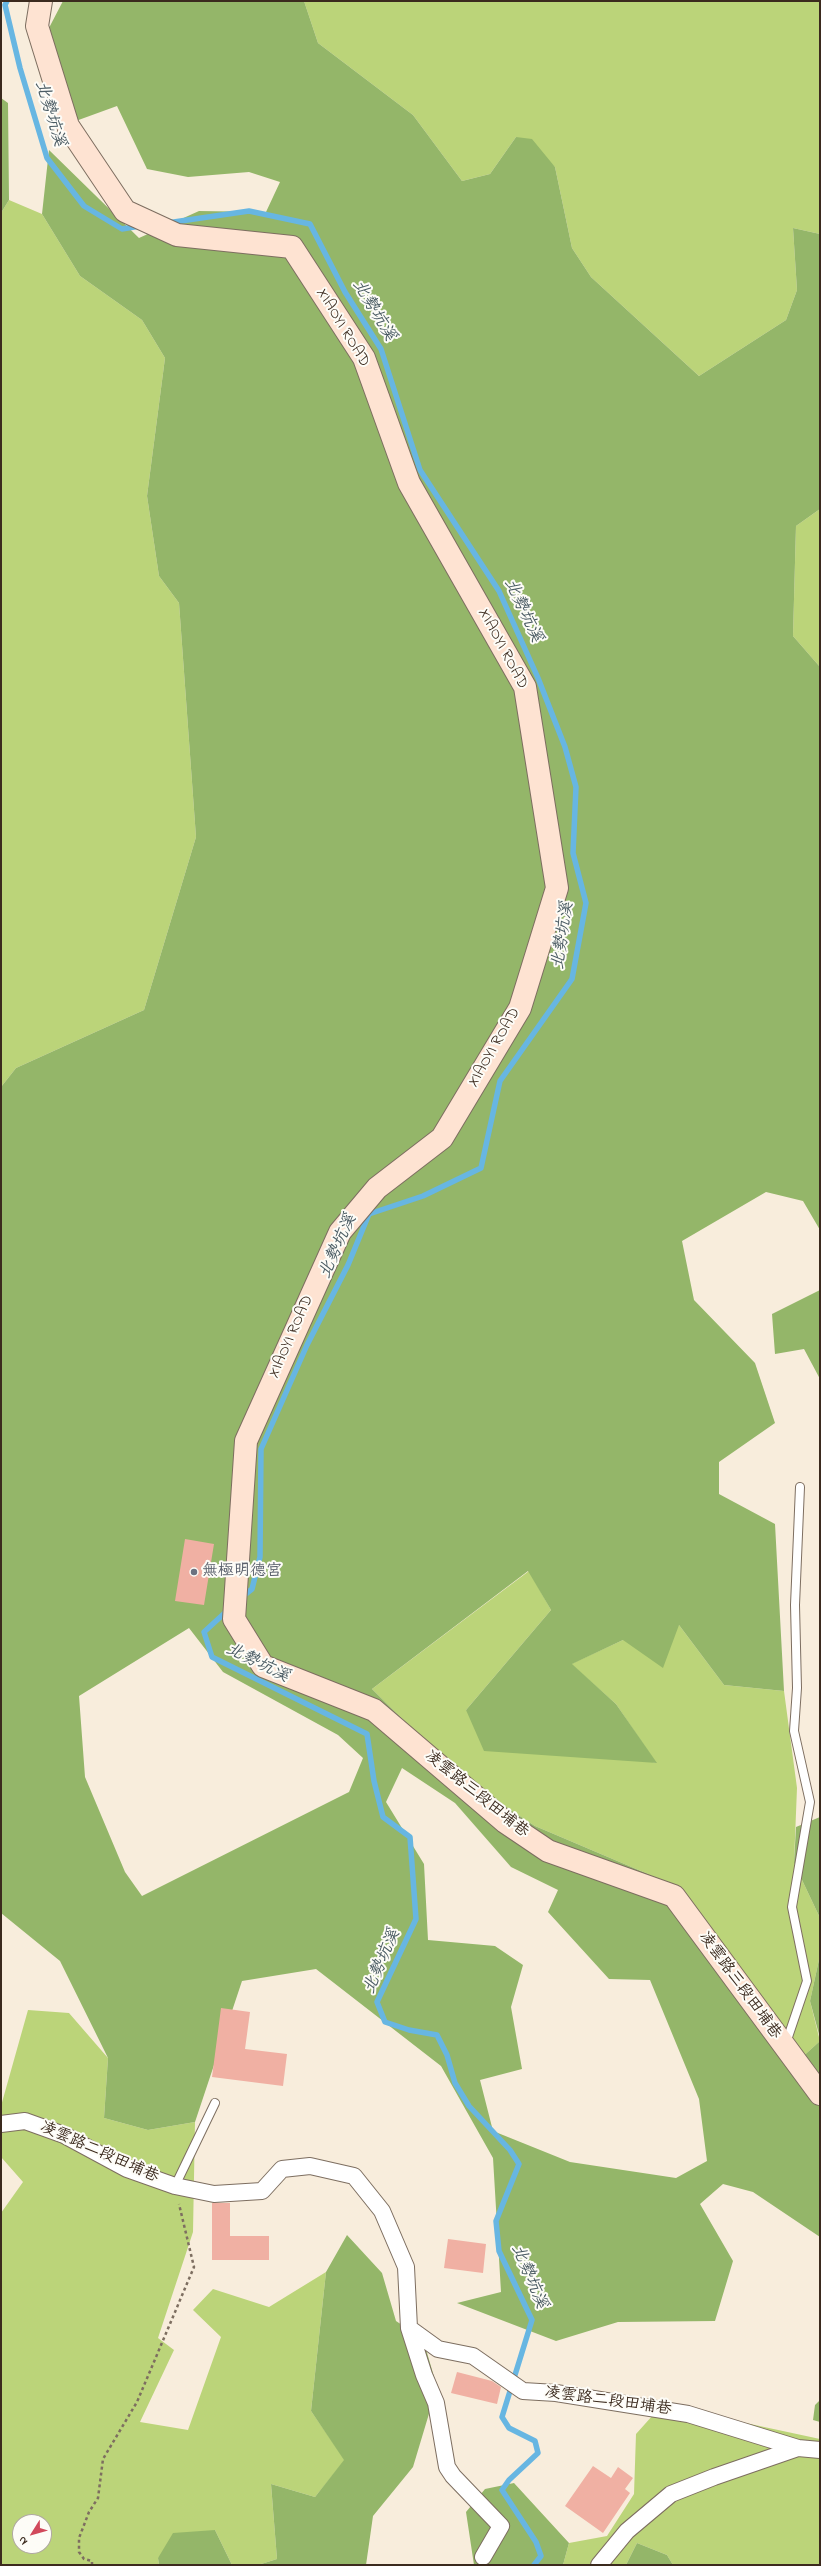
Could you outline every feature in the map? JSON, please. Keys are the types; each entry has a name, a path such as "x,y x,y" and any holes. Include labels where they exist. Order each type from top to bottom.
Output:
{"street":[{"name":"XIAOYI ROAD","path":"41,1 37,26 68,126 125,211 177,235 292,247 364,358 409,483 525,687 557,888 520,1008 442,1138 377,1188 340,1232 246,1441 241,1504"},
{"name":"凌雲路三段田埔巷","path":"241,1504 234,1619 263,1666 374,1710 505,1822 548,1851 674,1896 784,2048 820,2094"},
{"name":"凌雲路二段田埔巷","path":"1,2124 25,2121 51,2131 127,2169 175,2186 214,2194 262,2191 282,2169 310,2166 354,2176 382,2211 406,2266 409,2328 424,2375 436,2403 447,2467 453,2476 501,2526 483,2557"},
{"name":"凌雲路二段田埔巷","path":"409,2328 438,2349 473,2356 523,2391 556,2393 688,2414 798,2448 820,2450"},
{"path":"600,2565 627,2531 671,2494 714,2476 798,2448"}],"lane":[{"path":"784,2048 807,1981 792,1907 810,1802 794,1731 798,1688 795,1605 800,1487"},
{"path":"175,2186 215,2103"}],"path":[{"path":"92,2565 92,2561 84,2559 79,2552 79,2538 89,2512 98,2498 103,2459 136,2402 194,2267 186,2239 175,2186"}],"green space":[{"path":"63,1 304,1 318,43 413,115 462,181 490,174 516,137 532,139 555,167 572,248 591,277 699,376 786,320 797,290 793,228 820,234 820,509 796,526 793,636 820,667 820,1230 803,1201 766,1192 682,1241 694,1300 755,1363 775,1423 719,1462 719,1494 775,1524 784,1691 724,1685 679,1625 663,1668 623,1640 572,1664 616,1704 657,1763 484,1751 466,1710 551,1610 528,1571 372,1689 461,1777 535,1826 648,1874 696,1914 799,2060 820,2041 820,2237 753,2192 723,2184 700,2204 733,2261 715,2321 618,2322 556,2341 457,2303 501,2292 493,2158 441,2066 316,1969 242,1981 195,2122 148,2130 104,2118 108,2058 60,1961 1,1913 1,1087 16,1068 144,1010 196,837 179,603 159,576 147,496 165,358 142,320 80,276 42,214 49,150 139,238 199,211 266,212 280,182 249,172 188,177 147,169 117,106 73,122 38,49","holes":["189,1628 223,1672 338,1735 363,1758 349,1792 142,1896 125,1872 85,1777 79,1696","402,1768 455,1803 511,1867 558,1890 548,1912 609,1979 650,1980 699,2099 707,2161 676,2178 570,2162 493,2131 480,2080 522,2069 511,2007 523,1965 495,1946 428,1940 424,1864 386,1802"]},
{"path":"304,1 820,1 820,234 793,228 797,290 786,320 699,376 591,277 572,248 555,167 516,137 490,174 462,181 413,115 318,43"},
{"path":"1,98 8,103 9,200 1,213"},
{"path":"9,200 42,214 80,276 142,320 165,358 147,496 159,576 179,603 196,837 144,1010 16,1068 1,1087 1,213"},
{"path":"820,509 820,667 793,636 796,526"},
{"path":"820,1290 820,1379 804,1349 775,1354 772,1314"},
{"path":"529,1571 551,1610 466,1710 656,1763 616,1704 571,1664 623,1640 679,1625 724,1685 784,1691 797,1788 794,1863 820,1918 820,1955 810,2001 820,2041 799,2060 648,1874 535,1826 461,1777 372,1689"},
{"path":"820,1817 820,1918 794,1863 796,1827"},
{"path":"820,1955 820,2038 810,2001"},
{"path":"28,2010 69,2013 108,2058 104,2118 148,2130 195,2122 193,2232 158,2338 174,2350 140,2422 188,2430 221,2337 193,2310 213,2289 269,2307 326,2272 311,2411 345,2460 315,2497 271,2484 277,2559 258,2565 232,2565 215,2530 158,2558 159,2565 1,2565 1,2213 23,2182 1,2157 1,2106"},
{"path":"347,2235 382,2273 396,2321 423,2339 437,2387 413,2467 373,2516 366,2565 258,2565 277,2559 271,2484 315,2497 344,2460 311,2411 326,2272"},
{"path":"820,2400 820,2422 813,2420 815,2405"},
{"path":"662,2405 820,2439 820,2565 673,2565 667,2555 637,2543 626,2565 563,2565 569,2543 607,2536 634,2494 636,2434"},
{"path":"514,2483 569,2543 563,2565 474,2565 466,2512 485,2489"},
{"path":"215,2530 232,2565 159,2565 158,2558 173,2533"},
{"path":"637,2543 667,2555 673,2565 626,2565"}],"building":[{"name":"無極明德宮","path":"185,1539 214,1544 204,1605 175,1601"},
{"path":"221,2008 250,2012 245,2049 287,2054 283,2086 212,2077"},
{"path":"212,2203 230,2203 230,2236 269,2236 269,2260 212,2260"},
{"path":"448,2239 486,2244 483,2273 444,2268"},
{"path":"457,2372 492,2381 501,2387 497,2404 451,2393"},
{"path":"593,2466 611,2478 618,2467 633,2478 625,2489 630,2493 603,2533 565,2506"}],"waterway":[{"name":"北勢坑溪","path":"7,1 5,5 20,68 47,158 84,206 122,229 140,226"},
{"name":"北勢坑溪","path":"167,223 249,211 310,224 345,292 381,349 420,470 499,591 538,678 565,747 576,787 573,853 586,903 572,979 500,1081 481,1168 423,1196 369,1214 348,1265 307,1345 261,1449 260,1557 252,1589 242,1597"},
{"name":"北勢坑溪","path":"228,1610 204,1632 212,1657 367,1734 374,1781 383,1817 410,1837 416,1919 377,2002 385,2022 409,2030 437,2035 447,2055 455,2083 469,2106 510,2150 519,2164 496,2221 499,2251 532,2320 502,2417 509,2428 535,2441 538,2453 509,2480 502,2490 536,2542 541,2556 534,2565"}],"place":[{"name":"無極明德宮","path":"194,1572"}]}
